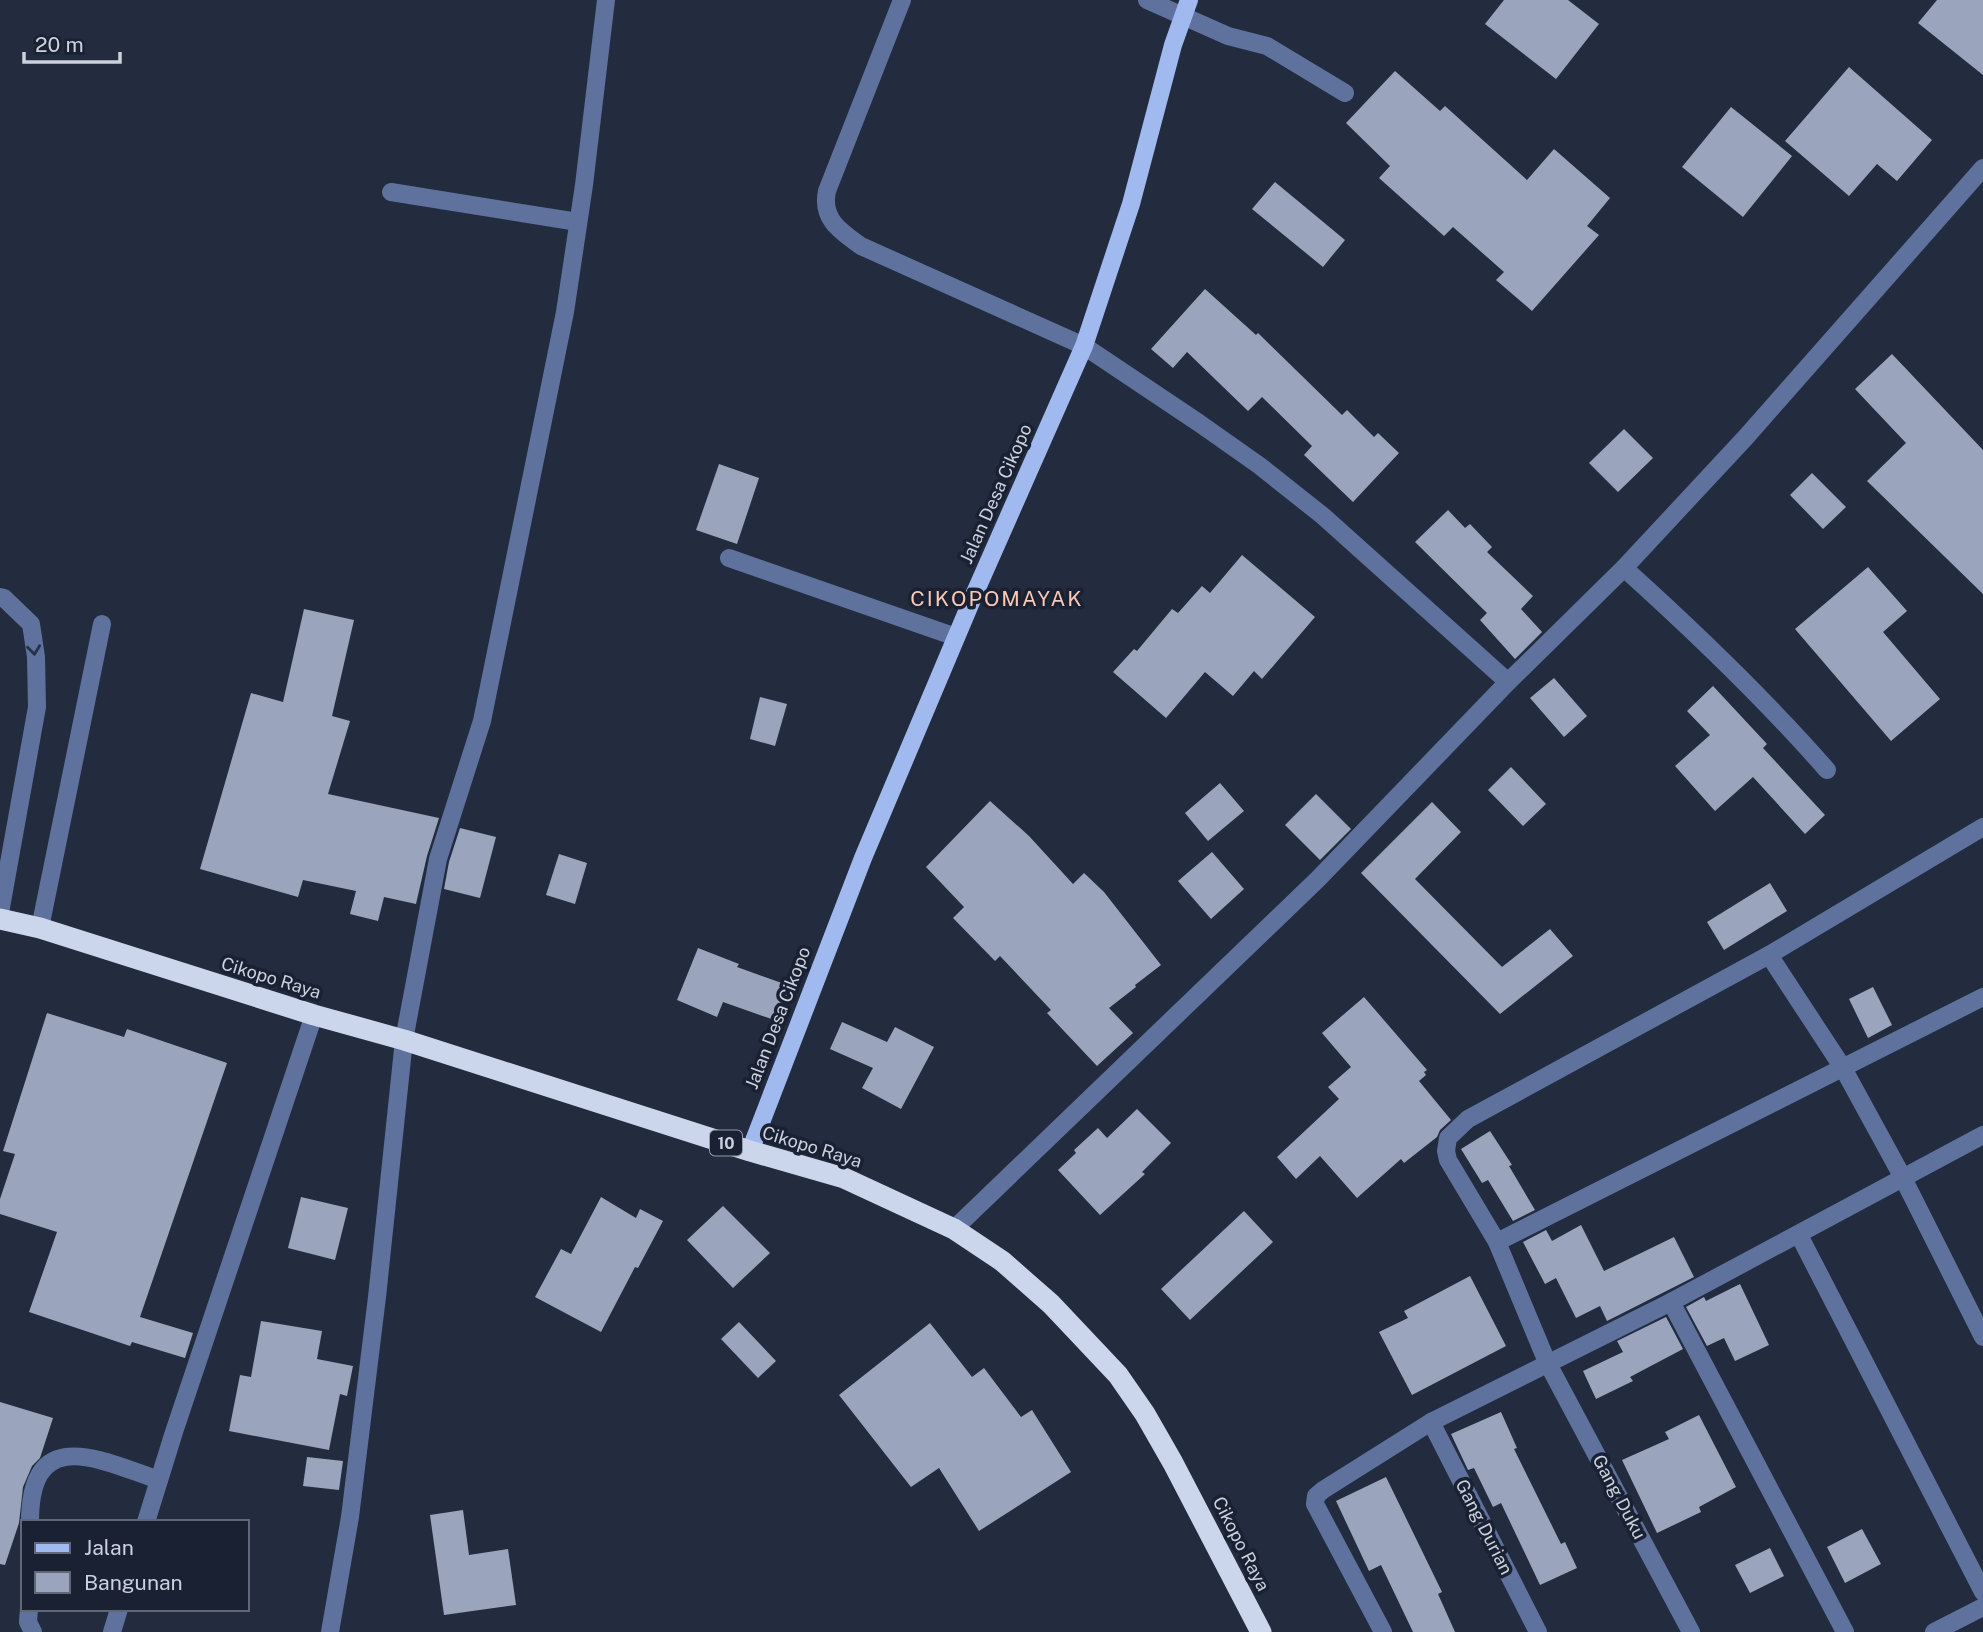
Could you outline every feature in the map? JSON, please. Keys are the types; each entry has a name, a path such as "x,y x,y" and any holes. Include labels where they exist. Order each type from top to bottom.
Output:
{"highway":[{"name":"Cikopo Raya","path":"0,919 40,928 314,1015 404,1040 750,1151 844,1178 954,1229 1002,1261 1051,1304 1118,1375 1145,1414 1173,1463 1261,1632"}],"main road":[{"name":"Jalan Desa Cikopo","path":"750,1151 863,858 956,637 1084,346 1131,204 1152,121 1186,8"}],"street":[{"path":"330,1632 350,1517 404,1040 438,859 482,721 565,312 606,0"},
{"path":"902,0 828,191 825,204 832,222 842,233 873,252 1084,346 1260,466 1323,516 1508,682"},
{"path":"1147,0 1186,8 1228,36 1267,46 1345,93"},
{"path":"954,1229 1318,879 1508,682 1624,568 1746,437 1983,168"},
{"path":"391,191 578,222"},
{"path":"729,558 956,637"},
{"path":"1624,568 1683,621 1788,725 1827,770"},
{"path":"0,597 31,624 36,657 37,707 0,913"},
{"path":"40,928 103,624"},
{"path":"1983,827 1769,954 1843,1068 1983,1337"},
{"name":"Gang Duku","path":"1691,1632 1547,1363 1497,1242 1448,1160 1446,1143 1453,1132 1468,1119 1769,954"},
{"path":"1497,1242 1983,997"},
{"path":"147,1520 314,1015"},
{"path":"1383,1632 1315,1504 1316,1496 1323,1490 1430,1422 1671,1302 1983,1135"},
{"path":"1799,1235 1983,1592"},
{"path":"1671,1302 1845,1632"},
{"name":"Gang Durian","path":"1430,1422 1538,1632"},
{"path":"30,1520 30,1505 37,1479 55,1458 75,1455 100,1460 159,1480"},
{"path":"1934,1632 1983,1606"},
{"path":"29,1611 28,1622 33,1632"},
{"path":"112,1632 118,1611"}],"building":[{"path":"1504,0 1568,0 1599,24 1556,79 1485,24"},
{"path":"1937,0 1983,0 1983,75 1918,23"},
{"path":"1849,67 1932,140 1897,181 1877,164 1849,196 1785,141"},
{"path":"1395,71 1440,111 1445,106 1527,180 1554,149 1610,198 1587,226 1599,235 1532,311 1496,280 1504,272 1453,227 1444,236 1379,178 1390,166 1346,123"},
{"path":"1731,107 1792,156 1743,217 1682,167"},
{"path":"1275,182 1345,240 1323,267 1252,209"},
{"path":"1205,289 1256,335 1258,333 1342,415 1347,410 1374,437 1378,433 1399,453 1353,502 1304,455 1312,446 1262,397 1248,411 1187,352 1173,368 1151,349"},
{"path":"1892,354 1983,450 1983,594 1867,481 1906,443 1855,389"},
{"path":"1624,429 1653,458 1618,492 1589,463"},
{"path":"719,464 759,478 737,544 696,530"},
{"path":"1812,473 1846,507 1823,529 1790,495"},
{"path":"1448,510 1465,528 1470,524 1492,547 1487,552 1533,596 1521,609 1542,632 1515,659 1480,620 1487,613 1415,542"},
{"path":"1242,555 1315,617 1262,679 1254,671 1233,696 1205,672 1166,718 1113,672 1134,649 1137,651 1172,609 1178,613 1202,586 1210,593"},
{"path":"1868,567 1907,611 1883,632 1940,699 1891,741 1795,629"},
{"path":"304,609 354,620 332,716 350,721 328,794 439,818 416,904 384,897 378,921 350,914 356,891 303,880 298,897 200,869 251,693 283,702"},
{"path":"1554,678 1587,716 1564,737 1530,698"},
{"path":"1713,686 1767,744 1763,748 1825,815 1805,834 1753,777 1715,811 1675,766 1710,735 1687,711"},
{"path":"760,697 787,704 775,746 750,739"},
{"path":"1511,767 1546,804 1523,826 1488,790"},
{"path":"1220,783 1244,811 1208,841 1185,813"},
{"path":"1316,794 1351,829 1320,860 1285,825"},
{"path":"990,801 1029,836 1073,884 1084,873 1104,892 1161,965 1109,1008 1133,1033 1097,1066 1047,1013 1051,1010 1000,956 995,961 953,918 964,907 926,867"},
{"path":"1432,802 1461,832 1415,879 1502,967 1550,929 1573,956 1500,1014 1361,873"},
{"path":"460,828 496,837 480,898 444,889"},
{"path":"1212,852 1244,889 1211,919 1178,881"},
{"path":"559,854 587,863 575,904 546,895"},
{"path":"1770,883 1787,911 1724,950 1707,922"},
{"path":"698,948 739,964 737,967 793,987 780,1022 723,1002 717,1017 677,1000"},
{"path":"1873,987 1892,1025 1868,1038 1849,999"},
{"path":"1364,997 1427,1070 1424,1072 1426,1075 1419,1081 1451,1120 1440,1130 1437,1137 1404,1163 1401,1159 1357,1198 1320,1156 1296,1179 1277,1157 1339,1099 1328,1087 1351,1067 1322,1033"},
{"path":"47,1013 124,1037 127,1029 227,1063 140,1317 193,1333 185,1358 132,1342 130,1346 29,1312 57,1232 0,1214 0,1199 15,1154 3,1151"},
{"path":"842,1022 887,1042 895,1027 934,1047 901,1109 862,1088 873,1068 830,1049"},
{"path":"1137,1109 1171,1143 1142,1172 1145,1174 1100,1215 1058,1170 1076,1153 1074,1150 1098,1128 1107,1138"},
{"path":"1490,1131 1512,1165 1509,1166 1535,1210 1513,1221 1488,1180 1482,1183 1461,1149"},
{"path":"301,1197 348,1208 335,1260 288,1248"},
{"path":"601,1197 636,1218 640,1209 663,1221 601,1332 535,1297 561,1249 571,1254"},
{"path":"723,1206 770,1253 733,1288 687,1240"},
{"path":"1244,1211 1273,1242 1190,1320 1161,1289"},
{"path":"1581,1225 1604,1271 1674,1237 1694,1277 1607,1321 1600,1306 1576,1318 1556,1278 1545,1284 1523,1242 1546,1230 1552,1241"},
{"path":"1470,1276 1506,1346 1412,1395 1379,1332 1408,1318 1404,1311"},
{"path":"1740,1284 1769,1345 1735,1361 1724,1338 1707,1346 1686,1307 1704,1297 1706,1301"},
{"path":"1666,1317 1683,1349 1630,1377 1633,1381 1596,1399 1583,1371 1623,1352 1617,1341"},
{"path":"261,1321 322,1331 317,1359 353,1366 347,1396 340,1394 329,1450 229,1431 240,1375 251,1377"},
{"path":"739,1322 776,1361 758,1378 721,1339"},
{"path":"930,1323 972,1377 984,1368 1021,1417 1032,1410 1071,1472 979,1531 939,1468 911,1487 839,1395"},
{"path":"0,1402 53,1418 40,1458 32,1466 23,1487 19,1523 5,1565 0,1564"},
{"path":"1501,1412 1517,1448 1514,1449 1561,1544 1565,1542 1577,1568 1540,1585 1501,1503 1493,1507 1474,1468 1468,1470 1451,1434"},
{"path":"1699,1415 1736,1487 1699,1507 1701,1512 1657,1533 1622,1460 1669,1439 1665,1432"},
{"path":"307,1457 343,1461 339,1490 303,1486"},
{"path":"1386,1477 1442,1592 1438,1594 1455,1632 1413,1632 1381,1565 1369,1571 1336,1501"},
{"path":"463,1510 469,1555 508,1549 516,1605 444,1615 430,1515"},
{"path":"1862,1529 1881,1564 1845,1583 1827,1547"},
{"path":"1770,1548 1784,1576 1750,1593 1735,1565"}],"district":[{"name":"CIKOPOMAYAK","path":"997,599"}]}
